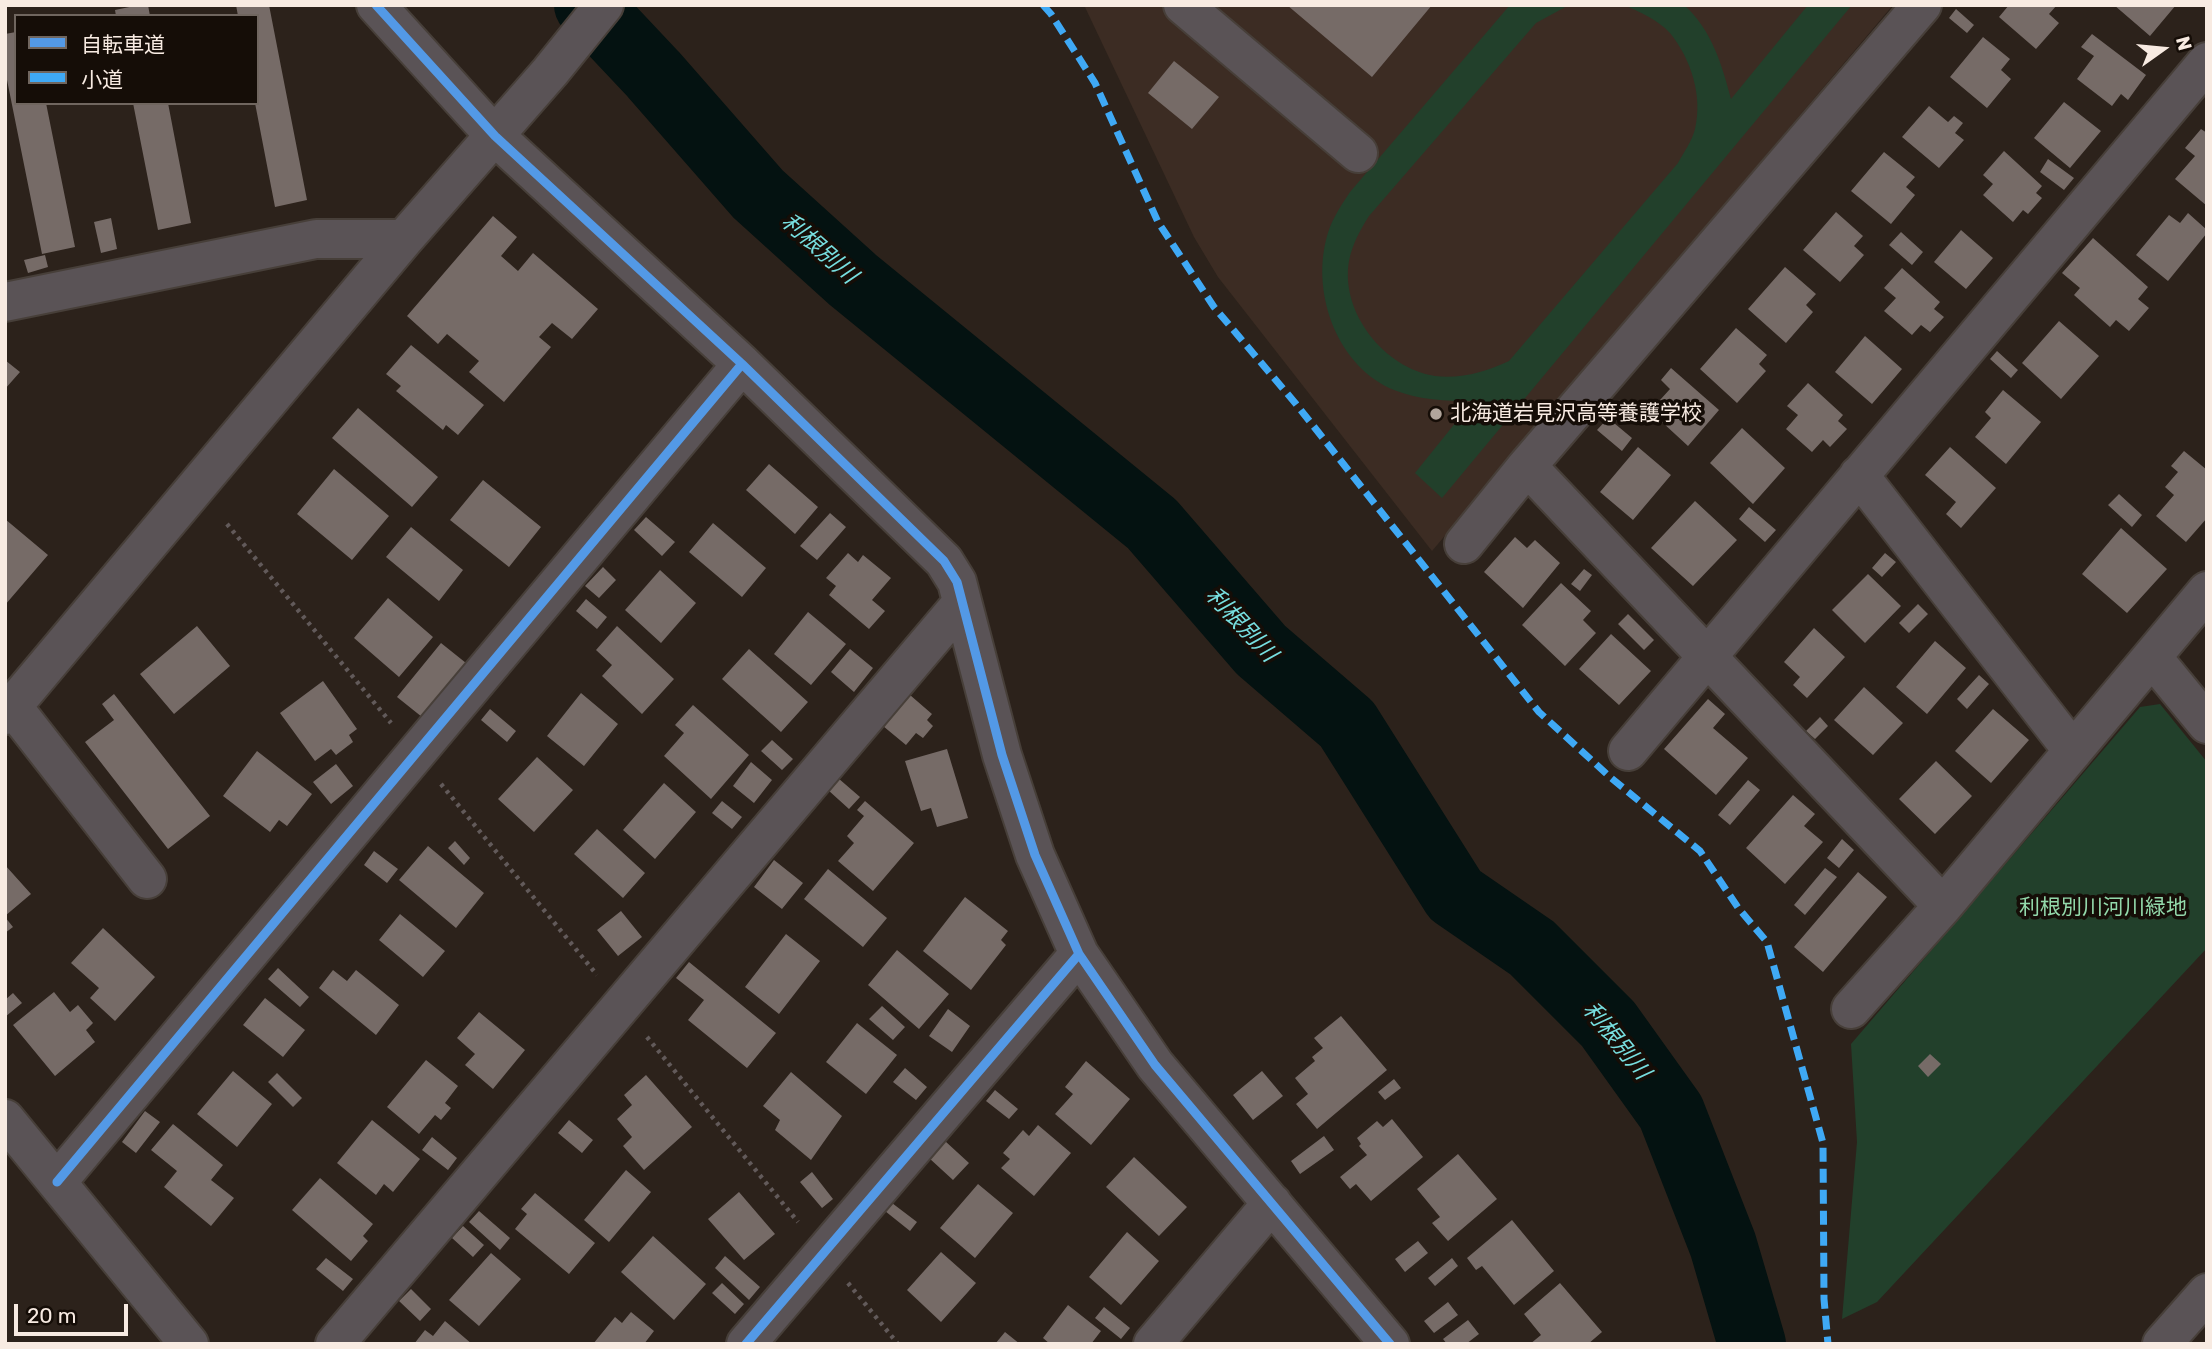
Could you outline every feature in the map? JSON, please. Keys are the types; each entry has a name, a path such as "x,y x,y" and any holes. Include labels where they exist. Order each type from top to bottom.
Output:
{"street":[{"path":"376,5 495,136 742,364 944,561 957,582 1010,780 1035,855 1079,954 1155,1065 1390,1344"},
{"path":"147,879 9,710 604,5"},
{"path":"1183,5 1359,153"},
{"path":"1464,544 1527,466 1922,5"},
{"path":"1628,751 2207,62"},
{"path":"5,302 316,239 404,239"},
{"path":"57,1182 742,364"},
{"path":"1527,466 1943,906"},
{"path":"1858,475 2073,751"},
{"path":"1851,1009 1943,906 2207,591"},
{"path":"335,1344 962,603"},
{"path":"2152,657 2207,724"},
{"path":"746,1344 1079,954"},
{"path":"5,1119 189,1344"},
{"path":"1153,1344 1272,1203"},
{"path":"2162,1344 2207,1293"}],"path":[{"path":"227,524 898,1344"}],"shaded area":[{"name":"北海道岩見沢高等養護学校","path":"1084,5 1893,5 1432,551 1218,277 1194,237"}],"green space":[{"path":"1510,5 1569,5 1536,23 1369,216 1352,249 1349,261 1351,299 1370,335 1383,350 1399,362 1416,371 1435,376 1473,374 1509,361 1678,163 1690,142 1695,129 1697,104 1693,78 1684,54 1665,28 1624,5 1684,5 1709,37 1720,61 1731,99 1808,5 1852,5 1442,498 1415,473 1473,401 1433,399 1403,393 1374,379 1358,365 1344,347 1327,306 1323,284 1326,240 1339,209 1350,192"},
{"name":"利根別川河川緑地","path":"2160,704 2207,762 2207,948 1877,1302 1842,1319 1857,1142 1851,1044 2140,707"}],"building":[{"path":"148,5 150,14 116,14 115,10"},
{"path":"236,5 269,5 307,200 275,207 255,105 259,105 259,14 238,14"},
{"path":"1287,5 1432,5 1372,77"},
{"path":"2009,5 2057,5 2049,14 2059,23 2036,49 1999,17"},
{"path":"2114,5 2176,5 2150,36"},
{"path":"1956,9 1974,25 1967,33 1949,18"},
{"path":"14,32 14,105 46,105 75,247 42,254 5,70 5,34"},
{"path":"2092,34 2146,75 2128,100 2121,94 2112,106 2077,79 2094,56 2081,47"},
{"path":"1983,37 2010,59 2001,70 2011,79 1987,108 1950,77"},
{"path":"1174,61 1219,97 1192,129 1148,93"},
{"path":"2064,102 2101,131 2070,168 2034,138"},
{"path":"133,105 168,105 191,223 158,230"},
{"path":"1929,106 1948,122 1954,116 1963,123 1955,133 1964,140 1939,168 1902,137"},
{"path":"2201,129 2207,133 2207,206 2175,179 2195,156 2185,148"},
{"path":"2004,151 2042,186 2036,193 2042,198 2028,214 2023,210 2013,222 1983,195 1993,184 1983,175"},
{"path":"1884,152 1915,177 1906,187 1915,195 1891,224 1851,191"},
{"path":"2048,159 2074,178 2064,190 2040,172"},
{"path":"1836,212 1863,236 1854,246 1864,255 1840,282 1803,250"},
{"path":"2188,213 2207,233 2168,281 2136,255 2169,215 2180,223"},
{"path":"493,216 517,237 501,256 518,271 533,253 598,309 572,339 552,323 539,337 551,347 504,402 469,372 479,361 447,334 438,344 407,316"},
{"path":"111,218 117,249 101,253 94,222"},
{"path":"1961,230 1993,258 1966,289 1934,262"},
{"path":"1901,232 1923,252 1912,265 1889,245"},
{"path":"2093,238 2148,287 2138,299 2149,308 2129,331 2116,320 2110,327 2074,295 2080,288 2062,273"},
{"path":"45,255 48,267 28,273 24,260"},
{"path":"1785,267 1816,294 1806,305 1813,312 1786,343 1748,309"},
{"path":"1902,268 1940,302 1934,309 1944,317 1930,332 1921,325 1912,335 1884,311 1896,298 1884,288"},
{"path":"2059,321 2099,356 2061,399 2022,363"},
{"path":"1736,328 1767,355 1759,364 1766,371 1737,403 1700,369"},
{"path":"1865,336 1902,369 1872,404 1835,372"},
{"path":"411,345 484,405 458,435 446,425 443,430 396,391 401,386 386,374"},
{"path":"1997,351 2018,370 2011,378 1990,359"},
{"path":"5,360 20,372 5,389"},
{"path":"1671,368 1719,410 1688,446 1650,411 1670,389 1661,380"},
{"path":"1808,383 1843,415 1838,421 1847,429 1830,447 1823,440 1812,452 1786,429 1798,415 1787,406"},
{"path":"2003,390 2041,422 2006,464 1975,437 1991,418 1985,412"},
{"path":"358,408 438,477 412,507 332,438"},
{"path":"1608,418 1632,438 1622,451 1597,430"},
{"path":"1742,428 1785,468 1753,504 1710,463"},
{"path":"1638,447 1671,475 1633,520 1600,492"},
{"path":"1950,447 1996,488 1961,528 1946,514 1956,502 1925,475"},
{"path":"2184,451 2207,470 2207,518 2186,542 2156,516 2174,495 2165,487 2178,472 2171,466"},
{"path":"769,464 818,507 795,534 746,490"},
{"path":"334,469 389,516 352,560 297,514"},
{"path":"483,480 541,527 509,567 450,520"},
{"path":"2119,494 2142,515 2132,527 2108,505"},
{"path":"1695,501 1737,540 1693,586 1651,548"},
{"path":"1749,507 1776,530 1765,542 1739,519"},
{"path":"830,513 846,527 817,560 800,546"},
{"path":"646,517 675,542 662,556 634,530"},
{"path":"5,519 48,555 5,605"},
{"path":"713,523 766,568 742,597 689,552"},
{"path":"411,527 463,570 439,601 386,557"},
{"path":"2121,528 2167,569 2127,613 2082,574"},
{"path":"1515,537 1527,548 1535,540 1560,563 1523,608 1484,572"},
{"path":"848,553 858,562 863,555 891,578 872,600 885,611 869,629 829,595 836,586 826,578"},
{"path":"1885,553 1896,562 1882,577 1872,568"},
{"path":"603,567 616,580 599,598 585,586"},
{"path":"1584,569 1592,575 1580,591 1571,584"},
{"path":"660,570 696,603 661,643 625,610"},
{"path":"1868,574 1901,606 1865,643 1832,610"},
{"path":"1561,583 1591,611 1583,620 1596,633 1565,666 1522,625"},
{"path":"388,598 433,637 399,677 354,638"},
{"path":"586,599 607,617 597,629 576,611"},
{"path":"1918,604 1928,614 1909,633 1899,623"},
{"path":"808,612 846,644 811,685 774,654"},
{"path":"1628,614 1654,640 1644,650 1618,624"},
{"path":"197,626 230,666 174,714 140,674"},
{"path":"617,626 674,679 642,714 602,676 612,665 596,650"},
{"path":"1814,628 1845,657 1807,698 1793,685 1800,677 1784,662"},
{"path":"1611,634 1651,671 1619,705 1579,669"},
{"path":"1935,641 1966,668 1927,714 1896,687"},
{"path":"441,643 466,663 422,717 397,697"},
{"path":"749,649 808,702 781,732 722,679"},
{"path":"850,649 873,668 854,692 831,672"},
{"path":"1979,675 1989,684 1967,709 1957,699"},
{"path":"323,681 357,729 349,735 353,742 336,755 331,749 315,761 280,713"},
{"path":"1864,687 1903,723 1873,755 1834,720"},
{"path":"581,693 618,724 584,766 547,736"},
{"path":"114,694 210,816 168,849 85,742 114,720 102,704"},
{"path":"910,695 932,714 927,720 933,726 923,738 916,733 906,745 883,726"},
{"path":"1708,699 1725,714 1713,728 1748,758 1716,795 1664,749"},
{"path":"693,705 749,755 711,799 664,756 684,733 675,725"},
{"path":"490,709 516,731 507,742 481,720"},
{"path":"1993,709 2029,740 1991,783 1955,751"},
{"path":"1820,717 1828,726 1815,739 1806,731"},
{"path":"772,740 793,759 782,770 761,751"},
{"path":"947,749 968,818 937,827 931,808 921,811 905,761"},
{"path":"257,751 312,794 287,826 279,820 270,832 223,796"},
{"path":"537,757 573,790 534,832 498,799"},
{"path":"1936,761 1972,796 1935,834 1899,799"},
{"path":"751,762 772,780 754,803 733,786"},
{"path":"336,764 353,786 331,804 313,782"},
{"path":"838,778 860,797 849,809 828,790"},
{"path":"1748,780 1760,790 1730,825 1718,815"},
{"path":"664,783 696,812 655,859 623,830"},
{"path":"1793,795 1815,814 1804,826 1823,842 1785,884 1746,848"},
{"path":"722,801 742,817 732,829 712,813"},
{"path":"865,801 914,843 873,891 838,861 854,843 847,836 864,816 857,810"},
{"path":"597,829 645,873 623,898 574,854"},
{"path":"1842,839 1854,850 1839,868 1827,858"},
{"path":"455,841 470,858 464,865 448,848"},
{"path":"428,846 484,893 456,928 399,880"},
{"path":"374,851 398,869 387,883 364,865"},
{"path":"774,860 803,883 782,909 754,887"},
{"path":"5,865 31,894 5,916"},
{"path":"1825,868 1837,877 1805,915 1794,905"},
{"path":"828,869 887,918 863,947 804,899"},
{"path":"1858,872 1887,897 1823,972 1794,947"},
{"path":"965,897 1008,931 1001,940 1006,945 971,990 923,951"},
{"path":"621,911 642,937 618,956 597,930"},
{"path":"400,914 445,951 423,977 379,940"},
{"path":"5,917 13,927 5,933"},
{"path":"103,928 155,977 115,1021 90,998 99,988 71,963"},
{"path":"786,934 820,961 779,1014 745,987"},
{"path":"897,950 949,994 919,1029 868,985"},
{"path":"689,962 776,1033 747,1068 688,1020 704,1000 676,978"},
{"path":"278,968 309,997 300,1007 268,979"},
{"path":"333,970 347,981 356,970 399,1005 376,1035 319,988"},
{"path":"54,992 70,1012 78,1005 93,1023 86,1030 95,1042 55,1076 13,1025"},
{"path":"13,993 22,1003 5,1017 5,1000"},
{"path":"265,998 305,1030 283,1057 243,1025"},
{"path":"882,1006 905,1027 893,1040 869,1019"},
{"path":"948,1009 970,1026 952,1052 929,1036"},
{"path":"479,1012 525,1050 493,1089 465,1065 475,1054 457,1038"},
{"path":"1341,1016 1387,1070 1317,1129 1296,1104 1308,1094 1295,1078 1315,1061 1312,1057 1323,1048 1314,1038"},
{"path":"857,1023 897,1055 866,1094 826,1062"},
{"path":"1930,1054 1941,1064 1928,1077 1918,1066"},
{"path":"426,1060 458,1086 445,1103 451,1108 441,1120 435,1115 419,1134 387,1107"},
{"path":"1086,1061 1130,1099 1091,1145 1055,1114 1073,1094 1065,1087"},
{"path":"905,1068 927,1087 916,1100 893,1082"},
{"path":"233,1071 272,1104 237,1147 197,1114"},
{"path":"1262,1071 1283,1096 1253,1120 1233,1095"},
{"path":"791,1072 842,1116 811,1160 775,1130 780,1120 763,1106"},
{"path":"277,1073 302,1098 293,1107 268,1082"},
{"path":"646,1075 692,1127 644,1170 623,1146 632,1137 617,1119 632,1105 624,1095"},
{"path":"1394,1079 1401,1088 1385,1100 1378,1092"},
{"path":"995,1090 1018,1109 1009,1119 986,1101"},
{"path":"145,1111 160,1122 136,1153 122,1142"},
{"path":"1392,1119 1423,1157 1371,1201 1356,1184 1350,1189 1340,1177 1367,1155 1359,1146 1361,1144 1357,1138 1377,1121 1383,1127"},
{"path":"372,1120 420,1159 393,1192 384,1184 376,1195 337,1163"},
{"path":"569,1120 593,1140 582,1153 558,1133"},
{"path":"173,1124 223,1165 211,1180 234,1198 211,1226 164,1187 177,1171 151,1150"},
{"path":"1038,1125 1071,1153 1034,1196 1001,1168 1010,1159 1003,1153 1023,1130 1029,1136"},
{"path":"1324,1136 1334,1150 1300,1174 1291,1161"},
{"path":"432,1137 457,1158 448,1170 422,1150"},
{"path":"945,1141 969,1163 953,1180 929,1158"},
{"path":"1458,1154 1497,1199 1448,1241 1432,1223 1440,1217 1417,1189"},
{"path":"1134,1157 1187,1207 1159,1236 1106,1187"},
{"path":"626,1170 651,1192 609,1242 584,1220"},
{"path":"812,1172 833,1199 822,1208 800,1182"},
{"path":"320,1178 373,1224 363,1236 368,1241 351,1261 292,1210"},
{"path":"978,1184 1013,1213 975,1258 940,1228"},
{"path":"739,1192 775,1234 744,1260 708,1219"},
{"path":"535,1193 595,1243 569,1274 515,1229 527,1214 521,1209"},
{"path":"892,1203 917,1222 910,1231 885,1211"},
{"path":"479,1211 510,1238 500,1250 469,1222"},
{"path":"1512,1220 1554,1271 1514,1305 1482,1266 1476,1270 1467,1258"},
{"path":"463,1226 484,1245 473,1257 452,1238"},
{"path":"1127,1232 1159,1261 1121,1305 1089,1277"},
{"path":"653,1236 706,1284 674,1320 621,1272"},
{"path":"1418,1241 1428,1253 1405,1272 1395,1259"},
{"path":"941,1252 976,1283 941,1322 907,1290"},
{"path":"491,1253 521,1279 479,1326 449,1300"},
{"path":"725,1256 760,1287 749,1300 715,1268"},
{"path":"326,1258 353,1279 343,1291 316,1269"},
{"path":"1452,1258 1458,1266 1435,1286 1428,1278"},
{"path":"722,1283 744,1304 735,1314 712,1293"},
{"path":"1560,1283 1602,1332 1588,1344 1530,1344 1541,1335 1524,1314"},
{"path":"411,1289 431,1309 420,1321 399,1301"},
{"path":"1448,1302 1458,1315 1434,1333 1424,1321"},
{"path":"1068,1305 1101,1331 1091,1344 1050,1344 1043,1338"},
{"path":"1104,1307 1130,1328 1121,1339 1095,1318"},
{"path":"631,1312 654,1331 644,1344 593,1344 615,1317 622,1323"},
{"path":"1468,1320 1479,1334 1466,1344 1447,1344 1443,1339"},
{"path":"445,1321 472,1344 414,1344 425,1330 433,1336"},
{"path":"1005,1332 1020,1344 995,1344"}],"waterway":[{"name":"利根別川","path":"588,5 653,74 758,194 853,280 1152,524 1261,650 1347,724 1455,895 1532,948 1608,1024 1671,1112 1723,1245 1752,1344"}],"marked path":[{"path":"1043,5 1095,83 1158,222 1214,307 1296,404 1539,712 1610,777 1700,851 1739,909 1767,942 1823,1143 1824,1299 1828,1344"}],"cycle path":[{"path":"376,5 495,136 742,364 944,561 957,582 1002,755 1035,855 1079,954"},
{"path":"57,1182 742,364"},
{"path":"746,1344 1079,954 1155,1065 1390,1344"}],"place":[{"name":"北海道岩見沢高等養護学校","path":"1436,414"}]}
